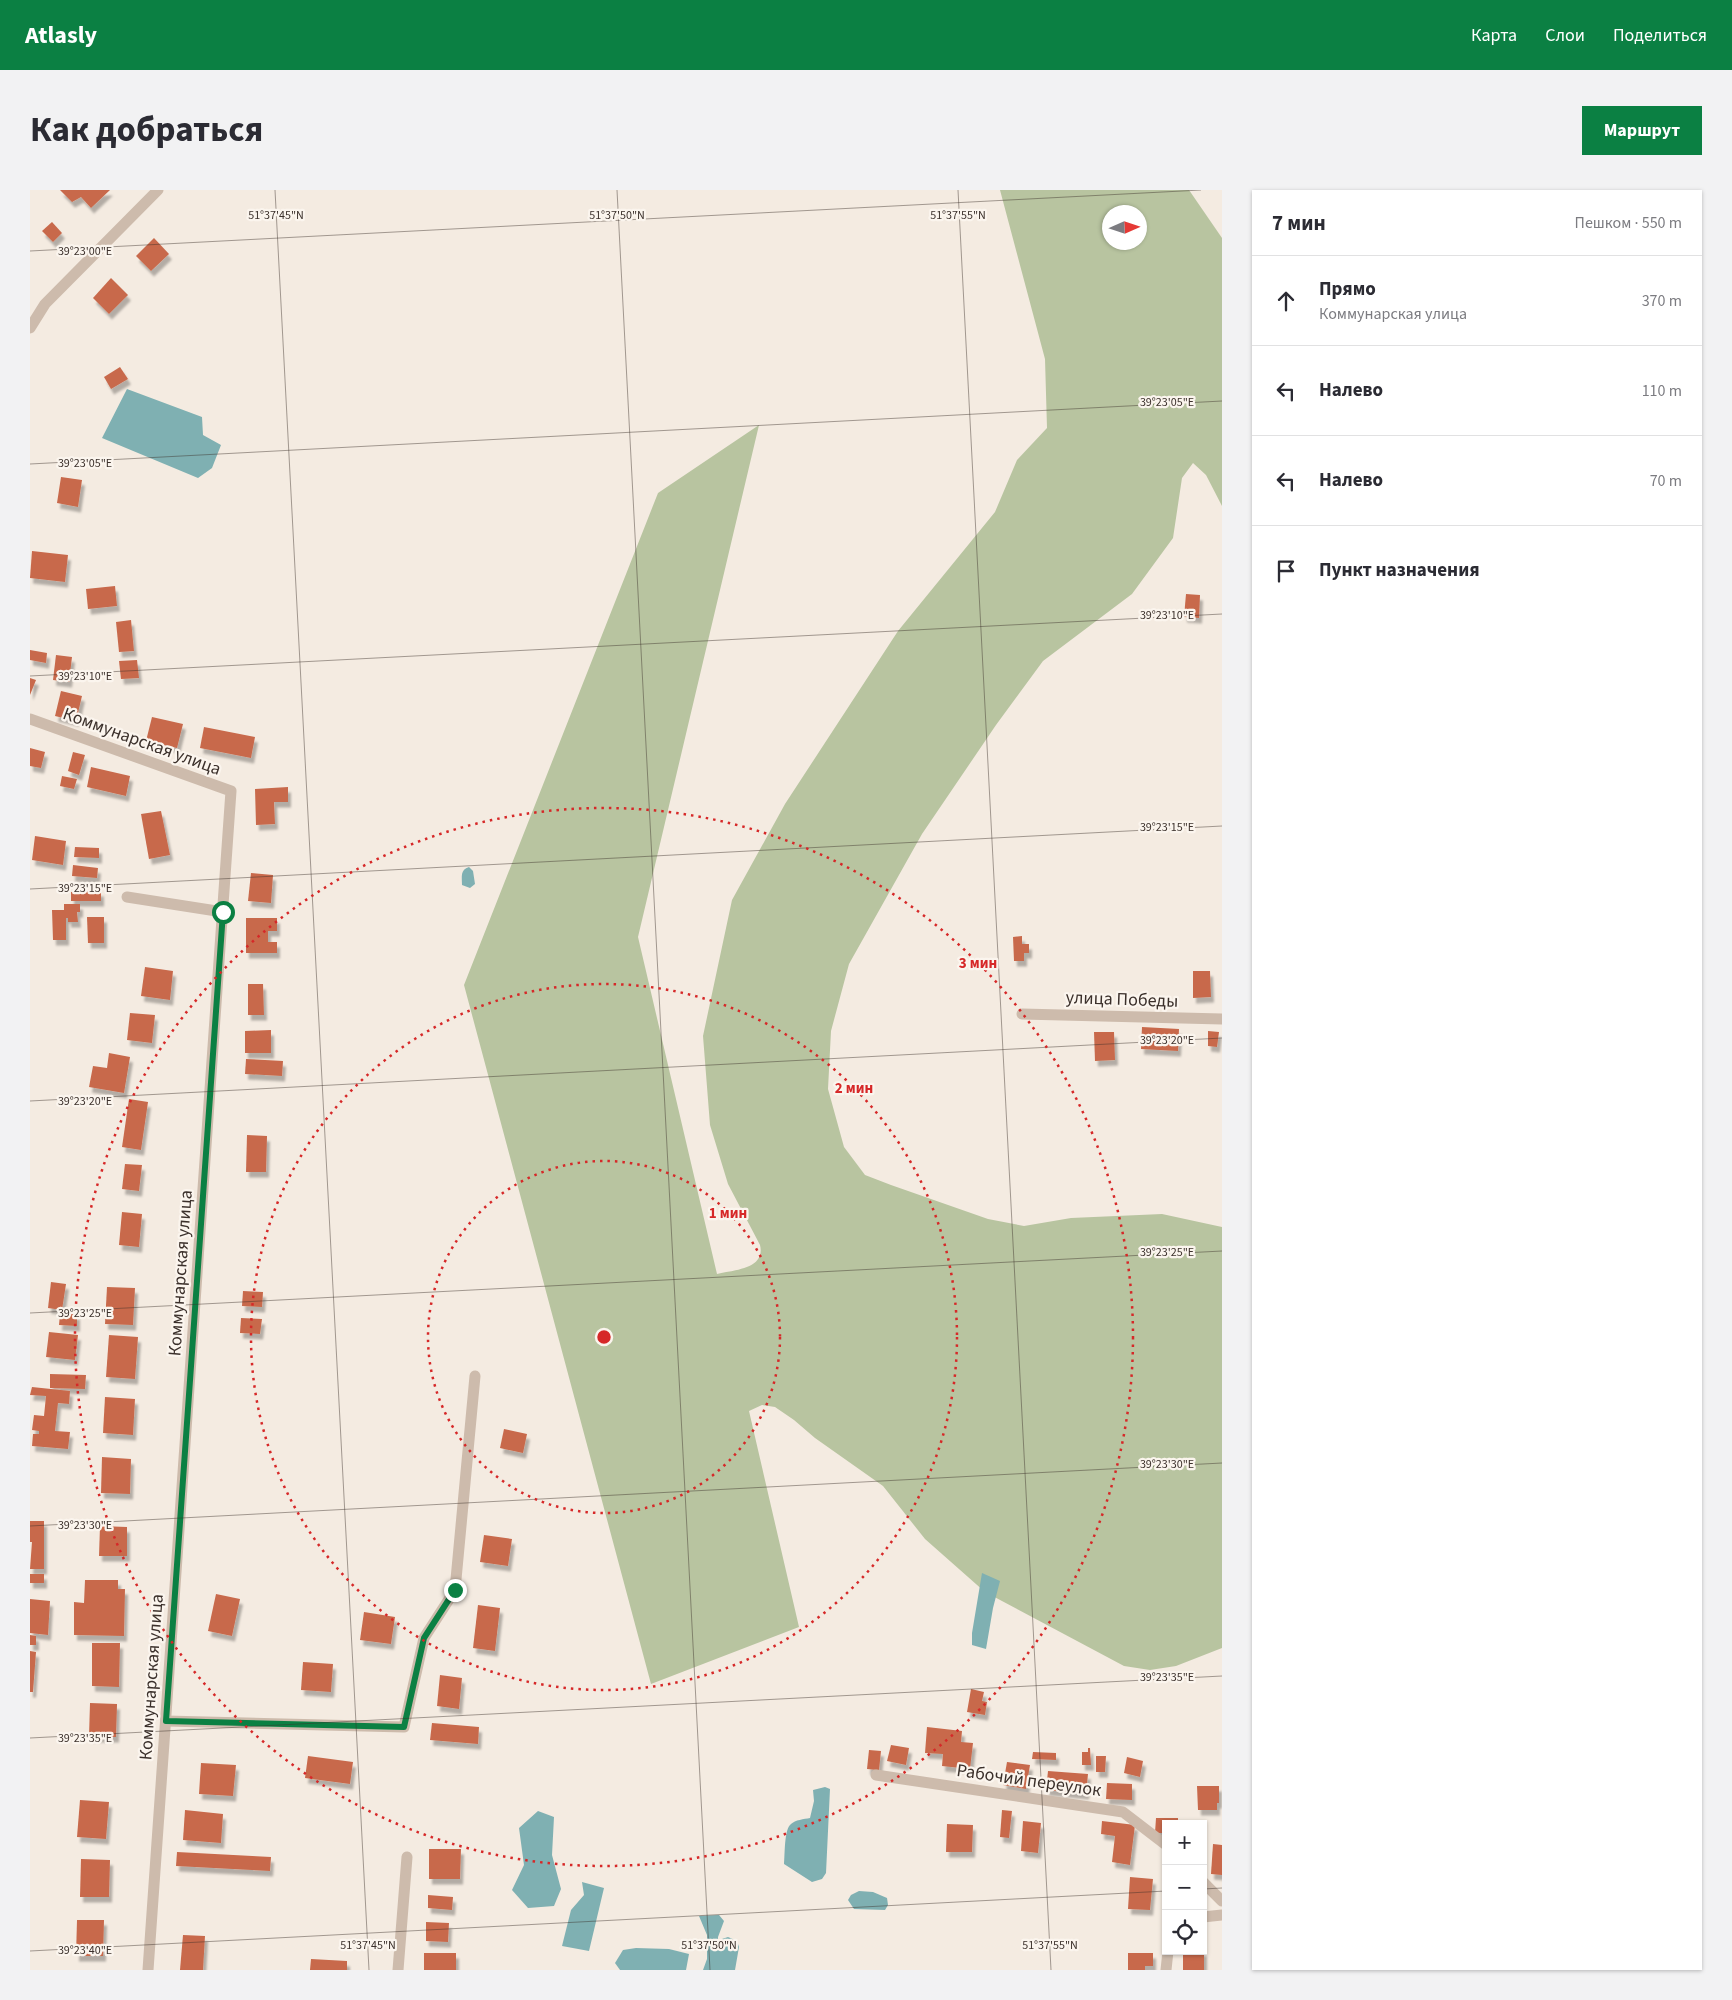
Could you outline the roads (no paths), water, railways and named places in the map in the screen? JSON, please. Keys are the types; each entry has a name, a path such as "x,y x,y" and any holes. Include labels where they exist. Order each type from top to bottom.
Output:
{"street":[{"path":"30,328 45,304 158,190"},
{"name":"Коммунарская улица","path":"30,719 231,791 148,1970"},
{"path":"127,897 223,912"},
{"name":"улица Победы","path":"1022,1014 1222,1019"},
{"path":"166,1721 404,1727 424,1638 455,1590 475,1376"},
{"name":"Рабочий переулок","path":"876,1775 1123,1812 1162,1842"},
{"path":"398,1970 407,1857"},
{"path":"1207,1886 1222,1901"},
{"path":"1207,1917 1222,1915"},
{"path":"1166,1970 1168,1955"}],"water":[{"path":"127,389 202,417 203,435 221,445 212,468 198,478 102,438"},
{"path":"469,867 473,871 475,884 470,888 462,885 463,872"},
{"path":"982,1573 1000,1581 986,1649 972,1645 972,1633"},
{"path":"825,1787 830,1789 826,1873 822,1879 812,1882 784,1864 786,1836 789,1827 793,1823 810,1818 814,1801 813,1790"},
{"path":"538,1811 554,1817 552,1855 561,1889 554,1906 528,1908 512,1890 524,1865 519,1828"},
{"path":"582,1882 604,1888 589,1951 562,1946 571,1910 584,1895"},
{"path":"859,1891 873,1892 887,1898 888,1905 885,1910 854,1909 848,1900 851,1895"},
{"path":"719,1915 724,1921 718,1937 718,1943 728,1937 737,1941 739,1947 735,1970 703,1970 707,1959 707,1935 699,1916"},
{"path":"636,1948 669,1949 689,1954 686,1970 620,1970 615,1963 623,1950"}]}
